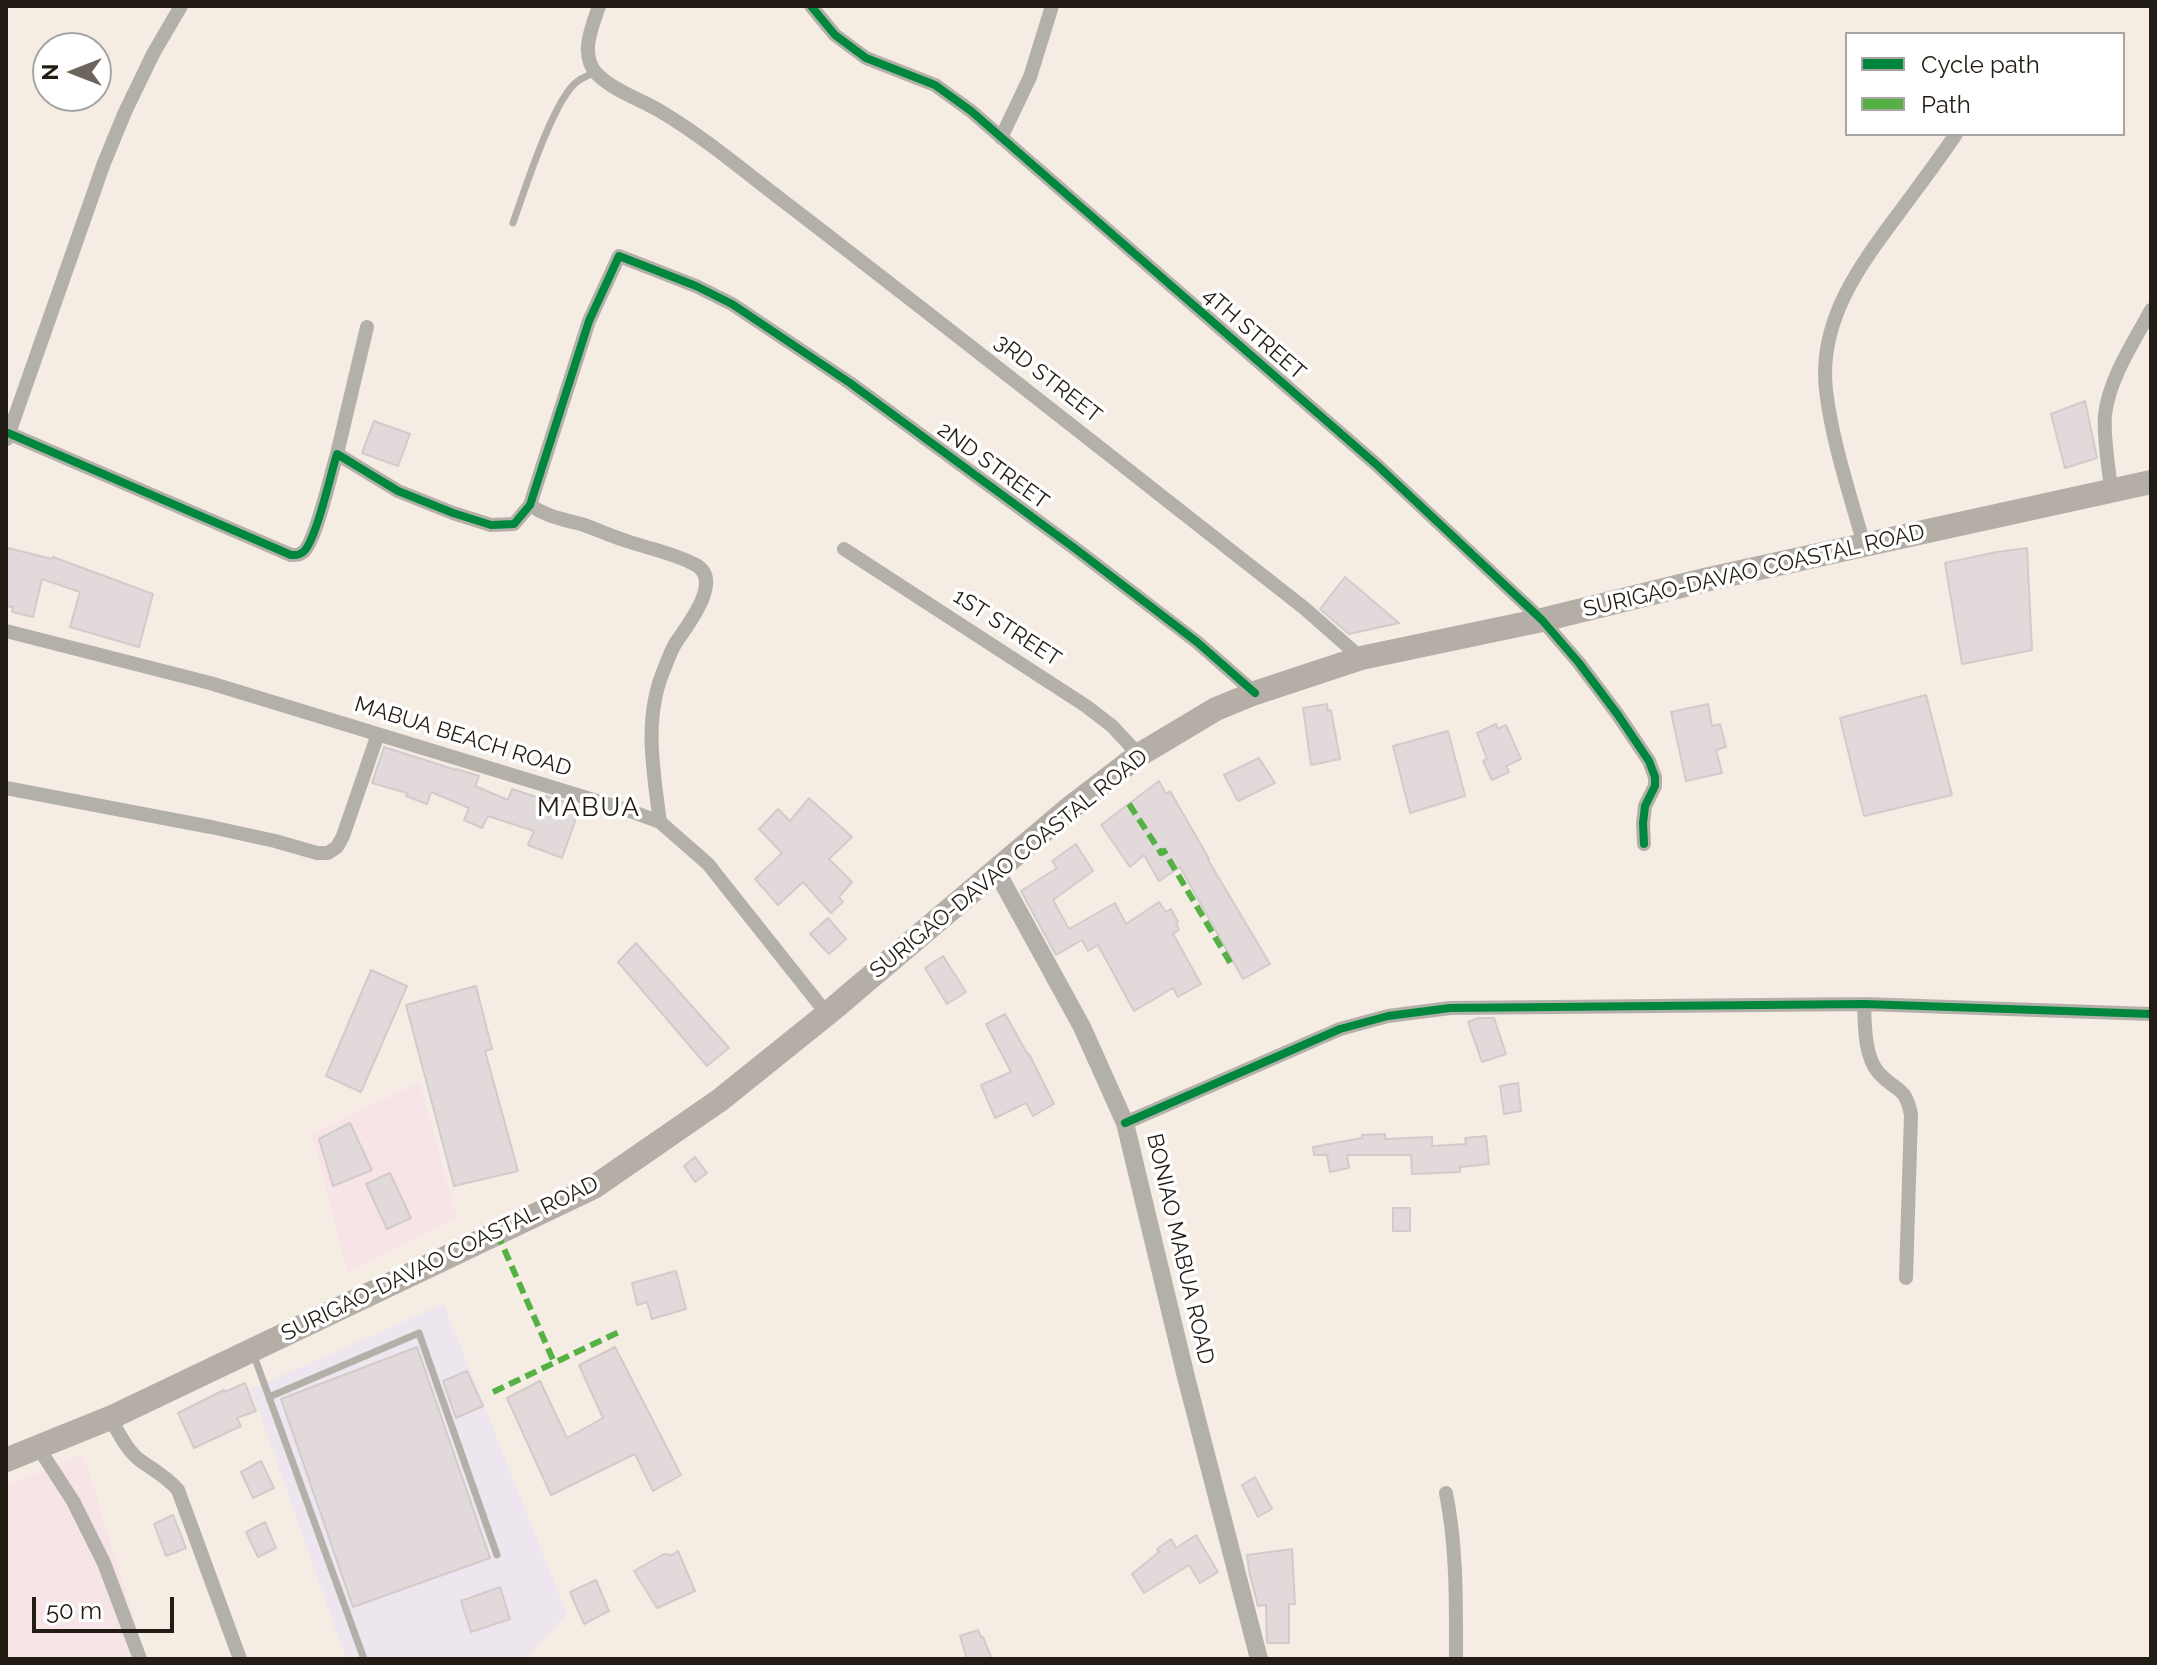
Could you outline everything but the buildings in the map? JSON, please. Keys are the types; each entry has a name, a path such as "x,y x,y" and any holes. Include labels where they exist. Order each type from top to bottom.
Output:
{"highway":[{"name":"SURIGAO-DAVAO COASTAL ROAD","path":"6,1460 110,1418 594,1187 720,1100 827,1014 1070,808 1139,755 1216,709 1361,658 2151,482"}],"street":[{"path":"181,6 153,54 104,163 7,437 295,555 306,550 316,525 337,454 367,327"},
{"path":"595,72 588,54 588,35 599,6"},
{"name":"4TH STREET","path":"811,6 835,35 866,58 935,85 971,111 1378,466 1542,620 1579,663 1649,761 1655,786 1645,806 1644,844"},
{"path":"1001,138 1030,77 1052,6"},
{"name":"3RD STREET","path":"595,72 703,139 1266,578 1361,658"},
{"path":"1864,545 1835,438 1826,389 1826,353 1834,321 1853,276 1955,136"},
{"name":"2ND STREET","path":"530,505 589,321 619,256 696,286 732,304 850,383 1161,614 1255,693"},
{"path":"2111,491 2105,414 2114,382 2151,310"},
{"path":"337,454 398,491 491,525 514,524 530,505 561,521 676,556 700,567 705,576 704,595 696,614 673,648 656,686 651,711 660,822"},
{"name":"1ST STREET","path":"844,549 1086,706 1112,726 1139,755"},
{"name":"MABUA BEACH ROAD","path":"6,631 210,683 660,822 708,864 827,1014"},
{"path":"6,788 328,853 337,847 343,836 378,734"},
{"name":"BONIAO MABUA ROAD","path":"997,872 1082,1027 1125,1123 1186,1377 1259,1659"},
{"path":"1125,1123 1340,1029 1388,1016 1450,1008 1864,1004 2151,1014"},
{"path":"1864,1004 1871,1060 1877,1072 1908,1100 1911,1115 1906,1278"},
{"path":"110,1418 132,1452 168,1478 178,1490 240,1659"},
{"path":"38,1447 73,1501 104,1563 140,1659"},
{"path":"1446,1493 1455,1552 1456,1659"}],"lane":[{"path":"513,223 551,121 564,97 576,81 595,72"},
{"path":"269,1397 419,1333 497,1555"},
{"path":"252,1350 364,1659"}],"shaded area":[{"path":"420,1082 457,1218 347,1272 312,1134"},
{"path":"444,1304 567,1614 526,1659 346,1659 251,1389"},
{"path":"83,1454 147,1659 6,1659 6,1486"}],"marked path":[{"path":"1129,804 1161,853 1164,851 1231,964"},
{"path":"497,1233 554,1362"},
{"path":"493,1392 623,1330"}],"cycle path":[{"path":"811,6 835,35 866,58 935,85 971,111 1378,466 1542,620 1579,663 1649,761 1655,786 1645,806 1644,844"},
{"path":"8,433 291,555 298,555 308,546 337,454 398,491 453,513 491,525 514,524 530,505 589,321 619,256 696,286 732,304 850,383 1077,550 1197,642 1255,693"},
{"path":"1125,1123 1340,1029 1388,1016 1450,1008 1864,1004 2151,1014"}],"district":[{"name":"MABUA","path":"589,808"}]}
